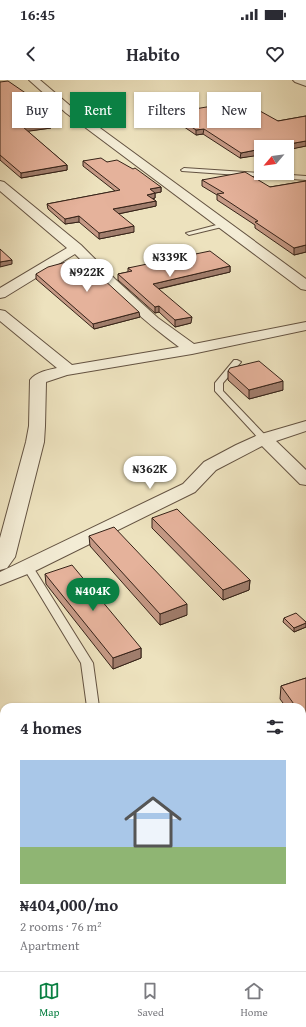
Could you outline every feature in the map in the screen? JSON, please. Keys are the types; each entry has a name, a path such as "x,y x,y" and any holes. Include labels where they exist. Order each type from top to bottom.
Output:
{"street":[{"path":"34,80 64,107 306,286"},
{"path":"298,80 306,83"},
{"path":"0,185 76,248 110,282 153,321 192,349"},
{"path":"0,294 76,248"},
{"path":"286,271 306,267"},
{"path":"0,314 70,370"},
{"path":"0,564 5,557 35,442 37,426 38,380 46,376 70,370 192,349 306,326"},
{"path":"0,579 28,567 189,488 210,466 242,449 264,439 306,426"},
{"path":"264,439 306,480"}],"lane":[{"path":"184,170 306,178"},
{"path":"189,233 224,225"},
{"path":"237,362 219,383 219,392 264,439"},
{"path":"28,567 86,663 92,703"}],"building":[{"path":"8,81 24,92 12,92 12,128 24,128 67,165 21,173 0,155 0,82"},
{"path":"207,107 207,128 261,128 261,112 278,121 306,116 306,141 294,143 294,140 254,140 254,150 241,153 204,129 196,130 193,128 199,128 199,108"},
{"path":"101,158 107,162 117,160 133,169 135,168 161,187 150,189 155,193 147,195 156,201 113,209 134,226 99,233 79,216 65,219 47,204 120,190 83,161"},
{"path":"245,172 254,177 254,180 258,180 270,187 306,181 306,245 294,248 255,222 258,221 217,194 224,193 202,180"},
{"path":"0,249 12,260 0,262"},
{"path":"210,251 230,266 153,284 192,317 175,320 159,306 155,307 118,274 132,271 128,268"},
{"path":"70,261 95,280 102,278 139,312 93,324 36,274 48,267"},
{"path":"259,361 283,381 249,390 228,371 230,368"},
{"path":"177,509 250,580 223,590 152,518"},
{"path":"114,527 187,604 160,614 89,536"},
{"path":"72,565 141,648 113,658 45,574"},
{"path":"296,613 306,623 294,628 284,618"},
{"path":"306,678 306,703 293,703 281,686"}]}
